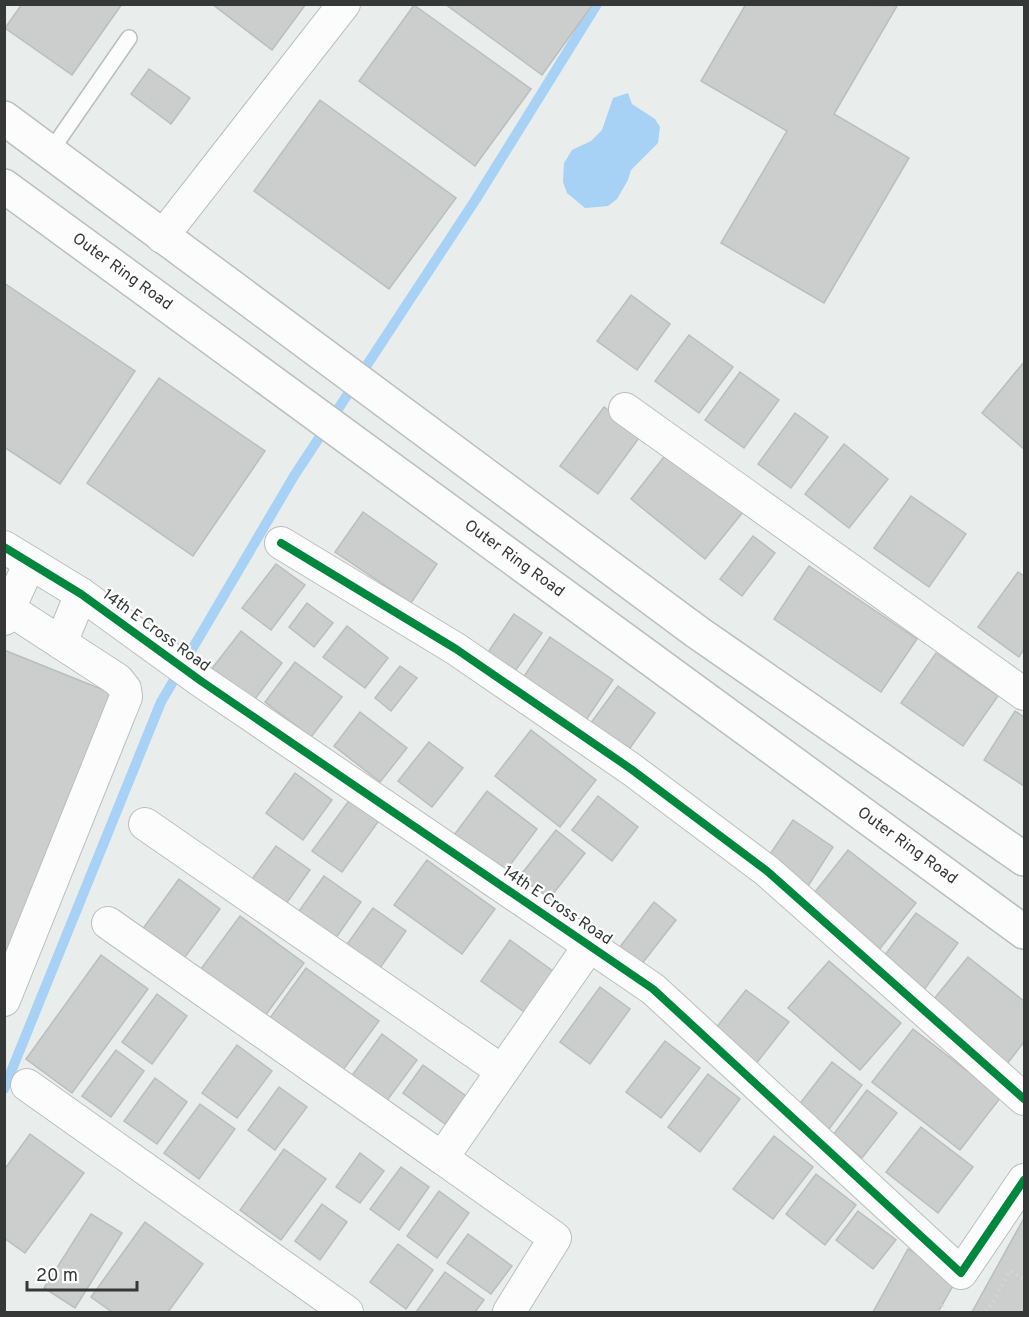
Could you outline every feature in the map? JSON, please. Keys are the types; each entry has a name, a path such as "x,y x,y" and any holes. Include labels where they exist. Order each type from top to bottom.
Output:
{"highway":[{"path":"4,117 162,237 697,632 1024,859"},
{"name":"Outer Ring Road","path":"4,186 1024,932"}],"street":[{"path":"162,237 344,4"},
{"path":"625,409 1024,694"},
{"path":"281,543 456,649 649,783 767,871 1024,1099"},
{"path":"4,1000 126,697 126,689 118,680 61,643 7,614 17,555"},
{"name":"14th E Cross Road","path":"17,555 81,594 201,681 653,990 961,1273 1024,1180"},
{"path":"61,643 81,594"},
{"path":"145,824 501,1071"},
{"path":"108,923 555,1238 509,1312"},
{"path":"442,1158 590,945"},
{"path":"27,1085 347,1312"}],"lane":[{"path":"50,152 129,38"}],"path":[{"path":"987,1312 1010,1271 1024,1279"}],"water":[{"path":"628,93 632,104 655,119 660,127 658,143 631,170 617,199 608,206 585,208 567,193 563,182 564,163 572,150 591,141 602,130 613,98"}],"building":[{"path":"22,4 122,4 72,75 5,28"},
{"path":"212,4 306,4 272,50"},
{"path":"445,4 593,4 542,75"},
{"path":"746,4 897,6 834,114 909,158 824,303 721,243 787,131 701,81"},
{"path":"414,5 531,89 475,166 359,81"},
{"path":"149,69 190,98 171,124 131,94"},
{"path":"320,100 456,198 389,289 254,191"},
{"path":"4,283 135,371 60,484 4,447"},
{"path":"631,295 670,324 637,370 597,341"},
{"path":"689,335 733,367 699,413 655,381"},
{"path":"1024,362 1024,449 982,413"},
{"path":"740,372 779,400 744,448 705,420"},
{"path":"159,378 265,451 193,556 87,483"},
{"path":"604,407 642,434 598,494 560,466"},
{"path":"795,413 828,437 791,488 758,464"},
{"path":"844,444 888,479 849,528 805,494"},
{"path":"667,453 743,512 705,559 631,499"},
{"path":"911,496 966,534 929,587 874,548"},
{"path":"363,512 437,564 411,603 335,552"},
{"path":"753,536 775,553 742,596 720,579"},
{"path":"276,564 305,585 271,630 242,608"},
{"path":"809,566 917,639 881,692 774,619"},
{"path":"1018,572 1024,576 1024,649 1019,657 978,627"},
{"path":"307,603 333,623 314,647 289,627"},
{"path":"514,614 542,633 513,674 486,655"},
{"path":"347,626 388,658 365,688 323,657"},
{"path":"241,631 282,663 252,703 210,671"},
{"path":"550,637 613,680 584,723 521,681"},
{"path":"4,650 116,695 4,973"},
{"path":"936,653 998,696 963,746 901,703"},
{"path":"295,662 342,697 311,737 265,702"},
{"path":"400,666 417,678 391,711 375,698"},
{"path":"618,686 655,713 625,755 587,728"},
{"path":"1015,711 1024,717 1024,786 984,760"},
{"path":"360,712 407,748 380,782 334,746"},
{"path":"531,730 596,780 560,827 495,776"},
{"path":"429,742 463,768 432,807 398,781"},
{"path":"295,773 332,800 303,840 266,813"},
{"path":"487,791 537,829 504,873 454,835"},
{"path":"354,794 383,815 342,872 312,851"},
{"path":"598,796 638,827 612,861 572,830"},
{"path":"793,820 833,847 803,894 762,866"},
{"path":"556,830 585,853 549,899 520,876"},
{"path":"276,846 310,870 281,911 247,886"},
{"path":"848,850 916,903 875,955 807,902"},
{"path":"427,860 495,909 462,954 394,905"},
{"path":"324,876 361,902 331,945 294,918"},
{"path":"179,879 220,909 180,964 139,934"},
{"path":"654,902 676,920 641,965 619,948"},
{"path":"373,908 406,931 373,978 340,954"},
{"path":"916,913 958,943 921,994 879,963"},
{"path":"240,916 304,963 259,1024 195,977"},
{"path":"510,940 557,974 527,1014 481,981"},
{"path":"101,955 148,989 72,1093 26,1059"},
{"path":"968,957 1024,1001 1024,1042 1007,1064 930,1004"},
{"path":"829,961 901,1023 860,1070 788,1008"},
{"path":"306,968 379,1021 343,1070 270,1018"},
{"path":"600,987 630,1009 590,1064 560,1042"},
{"path":"746,990 789,1022 755,1065 712,1033"},
{"path":"157,994 187,1016 152,1064 122,1042"},
{"path":"913,1029 1001,1097 960,1150 872,1082"},
{"path":"382,1034 417,1060 380,1110 345,1085"},
{"path":"665,1041 700,1068 661,1118 626,1092"},
{"path":"237,1045 272,1071 237,1118 202,1093"},
{"path":"116,1050 144,1071 111,1117 82,1096"},
{"path":"832,1062 862,1085 829,1129 798,1106"},
{"path":"423,1065 466,1096 445,1124 403,1093"},
{"path":"708,1074 740,1099 700,1152 668,1127"},
{"path":"155,1078 187,1102 157,1144 124,1121"},
{"path":"279,1087 307,1107 275,1150 248,1130"},
{"path":"867,1090 897,1113 862,1158 833,1135"},
{"path":"200,1104 235,1129 199,1179 164,1153"},
{"path":"921,1127 973,1167 938,1213 886,1172"},
{"path":"30,1134 84,1173 25,1253 4,1238 4,1170"},
{"path":"774,1136 813,1167 773,1219 733,1189"},
{"path":"284,1149 326,1179 281,1240 240,1210"},
{"path":"360,1153 384,1171 360,1203 336,1187"},
{"path":"401,1167 429,1187 399,1230 370,1209"},
{"path":"816,1174 856,1205 825,1245 786,1214"},
{"path":"439,1191 469,1213 437,1258 407,1236"},
{"path":"322,1204 347,1222 320,1260 295,1241"},
{"path":"858,1211 896,1240 873,1269 836,1240"},
{"path":"91,1214 122,1233 75,1308 44,1288"},
{"path":"1024,1218 1024,1312 972,1312"},
{"path":"145,1222 203,1264 168,1312 112,1312 91,1297"},
{"path":"468,1234 512,1266 491,1294 447,1263"},
{"path":"398,1244 433,1270 406,1309 370,1282"},
{"path":"908,1249 958,1277 938,1312 873,1312"},
{"path":"445,1272 484,1300 475,1312 416,1312"}],"waterway":[{"path":"4,1089 161,702 294,476 476,199 597,4"}],"cycle path":[{"path":"281,543 456,649 631,769 767,871 1024,1099"},
{"path":"4,547 81,594 201,681 653,989 961,1273 1024,1180"}]}
